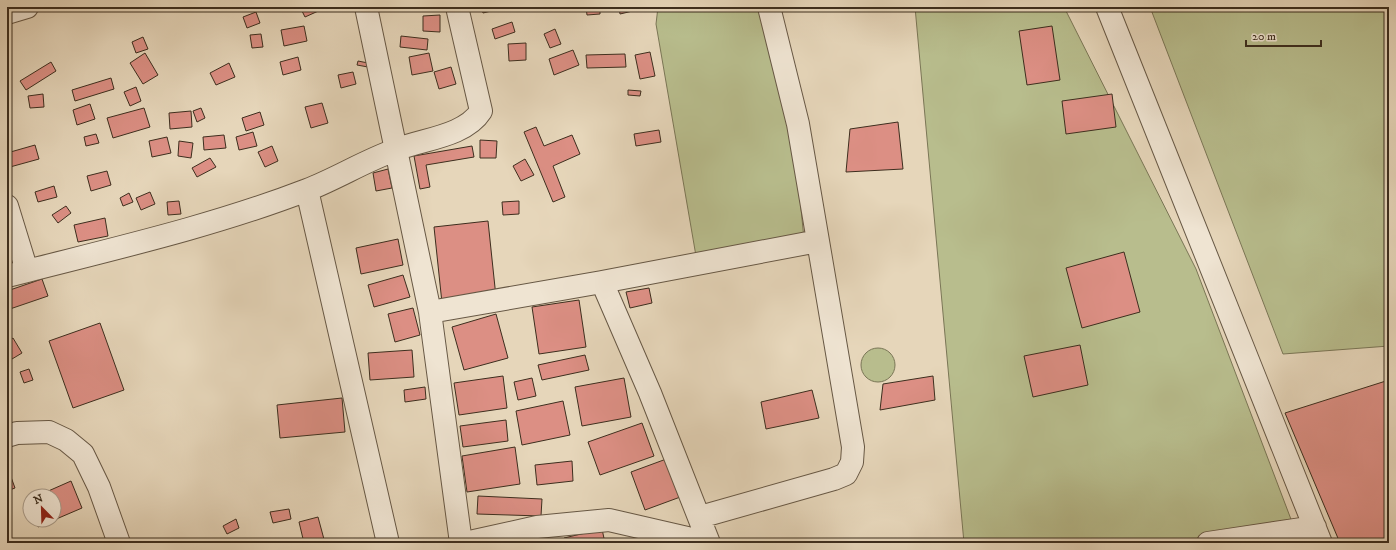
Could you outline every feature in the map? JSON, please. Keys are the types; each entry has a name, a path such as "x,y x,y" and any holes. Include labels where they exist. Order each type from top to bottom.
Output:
{"street":[{"path":"7,12 27,7"},
{"path":"366,7 430,312 461,543"},
{"path":"7,206 17,274 182,232 307,190 397,149 462,129 477,118 481,111 457,7"},
{"path":"700,517 834,479 846,474 852,462 854,447 798,124 769,7"},
{"path":"1107,7 1318,535 1208,543"},
{"path":"307,190 388,543"},
{"path":"430,312 602,282 818,241"},
{"path":"465,543 537,527 609,520 709,543 700,517 602,282"},
{"path":"7,436 17,433 49,432 66,440 83,454 99,487 119,543"}],"green space":[{"path":"658,7 781,7 804,239 696,256 656,24"},
{"path":"915,7 1064,7 1196,269 1300,543 964,543"},
{"path":"1150,7 1389,7 1389,346 1283,354"},
{"path":"875,348 881,348 890,353 894,359 894,371 890,377 881,382 875,382 866,377 861,368 861,362 866,353"}],"building":[{"path":"300,7 324,7 325,8 305,17"},
{"path":"481,7 498,7 499,9 483,13"},
{"path":"586,7 600,7 600,14 587,15"},
{"path":"619,7 641,7 641,9 620,14"},
{"path":"256,12 260,23 247,28 243,17"},
{"path":"440,15 440,32 423,31 423,16"},
{"path":"512,22 515,32 495,39 492,29"},
{"path":"304,26 307,41 284,46 281,30"},
{"path":"1052,26 1060,80 1027,85 1019,31"},
{"path":"555,29 561,44 550,48 544,34"},
{"path":"261,34 263,47 252,48 250,35"},
{"path":"401,36 428,39 427,50 400,47"},
{"path":"143,37 148,49 136,53 132,42"},
{"path":"526,43 526,60 509,61 508,44"},
{"path":"573,50 579,65 554,75 549,59"},
{"path":"650,52 655,76 640,79 635,55"},
{"path":"145,53 158,75 143,84 130,63"},
{"path":"429,53 433,71 412,75 409,57"},
{"path":"625,54 626,67 587,68 586,55"},
{"path":"298,57 301,70 283,75 280,62"},
{"path":"358,61 368,63 368,67 357,65"},
{"path":"51,62 56,71 26,90 20,81"},
{"path":"229,63 235,77 216,85 210,73"},
{"path":"451,67 456,84 439,89 434,72"},
{"path":"353,72 356,84 341,88 338,75"},
{"path":"111,78 114,89 75,101 72,90"},
{"path":"136,87 141,101 130,106 124,92"},
{"path":"628,90 641,91 640,96 628,95"},
{"path":"43,94 44,107 30,108 28,96"},
{"path":"1112,94 1116,127 1066,134 1062,101"},
{"path":"322,103 328,123 311,128 305,107"},
{"path":"90,104 95,119 77,125 73,110"},
{"path":"144,108 150,127 113,138 107,118"},
{"path":"201,108 205,118 197,122 193,111"},
{"path":"191,111 192,127 170,129 169,113"},
{"path":"260,112 264,125 246,131 242,118"},
{"path":"898,122 903,169 846,172 850,129"},
{"path":"536,127 544,146 572,135 580,154 553,166 565,197 553,202 524,132"},
{"path":"659,130 661,142 636,146 634,134"},
{"path":"253,132 257,146 239,150 236,137"},
{"path":"96,134 99,143 86,146 84,137"},
{"path":"224,135 226,148 204,150 203,137"},
{"path":"167,137 171,153 152,157 149,141"},
{"path":"480,140 497,141 496,158 480,158"},
{"path":"179,141 193,143 191,158 178,156"},
{"path":"35,145 39,159 10,167 7,153"},
{"path":"272,146 278,161 265,167 258,152"},
{"path":"472,146 474,157 426,165 430,187 420,189 414,156"},
{"path":"210,158 216,167 197,177 192,168"},
{"path":"525,159 534,175 521,181 513,166"},
{"path":"388,169 392,188 376,191 373,173"},
{"path":"107,171 111,185 91,191 87,176"},
{"path":"54,186 57,197 38,202 35,192"},
{"path":"150,192 155,204 141,210 136,198"},
{"path":"129,193 133,202 123,206 120,198"},
{"path":"179,201 181,214 168,215 167,202"},
{"path":"519,201 519,214 503,215 502,202"},
{"path":"66,206 71,213 58,223 52,215"},
{"path":"105,218 108,236 78,242 74,225"},
{"path":"488,221 496,297 442,303 434,227"},
{"path":"398,239 403,265 361,274 356,248"},
{"path":"1124,252 1140,312 1082,328 1066,268"},
{"path":"403,275 410,297 374,307 368,285"},
{"path":"42,279 48,296 7,310 7,291"},
{"path":"649,288 652,303 630,308 626,292"},
{"path":"579,300 586,347 539,354 532,307"},
{"path":"413,308 420,335 395,342 388,314"},
{"path":"496,314 508,358 464,370 452,327"},
{"path":"100,323 124,390 73,408 49,341"},
{"path":"13,338 22,353 7,362 7,342"},
{"path":"1080,345 1088,385 1033,397 1024,356"},
{"path":"412,350 414,377 370,380 368,353"},
{"path":"585,355 589,370 542,380 538,365"},
{"path":"29,369 33,380 24,383 20,372"},
{"path":"503,376 507,408 459,415 454,383"},
{"path":"933,376 935,400 880,410 883,384"},
{"path":"532,378 536,396 518,400 514,382"},
{"path":"624,378 631,417 582,426 575,387"},
{"path":"1389,380 1389,543 1340,543 1285,413"},
{"path":"425,387 426,399 405,402 404,390"},
{"path":"812,390 819,418 766,429 761,402"},
{"path":"342,398 345,432 280,438 277,405"},
{"path":"563,401 570,435 522,445 516,411"},
{"path":"506,420 508,441 463,447 460,426"},
{"path":"642,423 654,456 600,475 588,442"},
{"path":"515,447 520,484 467,492 462,456"},
{"path":"669,458 683,496 645,510 631,472"},
{"path":"572,461 573,481 537,485 535,465"},
{"path":"7,466 15,488 7,491"},
{"path":"71,481 82,508 62,517 62,488 55,488"},
{"path":"478,496 542,499 541,516 477,514"},
{"path":"289,509 291,519 273,523 270,512"},
{"path":"318,517 325,543 304,543 299,522"},
{"path":"236,519 239,528 227,534 223,526"},
{"path":"602,529 605,543 565,543 564,538"}]}
